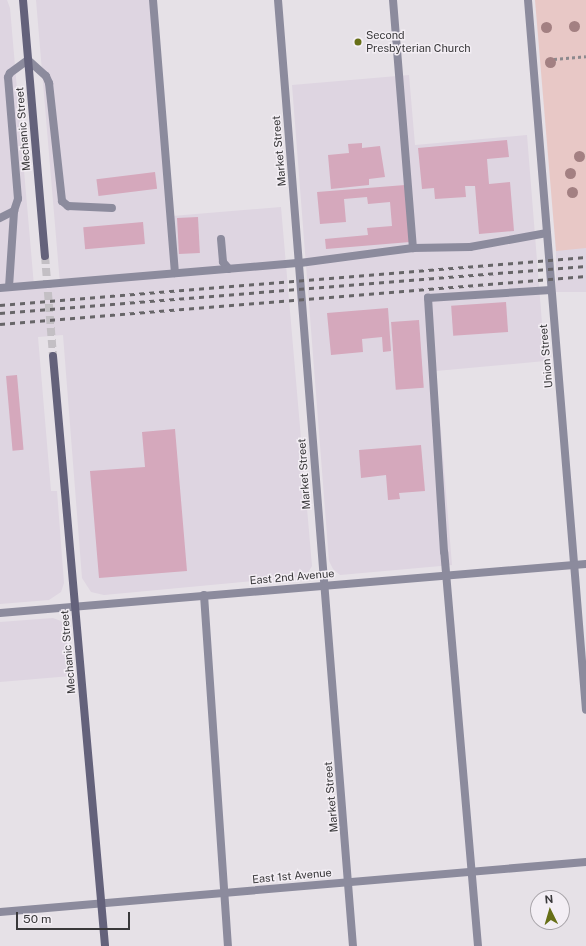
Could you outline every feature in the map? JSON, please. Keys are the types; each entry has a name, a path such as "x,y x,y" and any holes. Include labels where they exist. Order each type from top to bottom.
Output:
{"street":[{"name":"Mechanic Street","path":"23,0 44,256"},
{"path":"153,0 176,273"},
{"name":"Market Street","path":"278,0 354,946"},
{"path":"393,0 413,248"},
{"name":"Union Street","path":"528,0 586,710"},
{"path":"112,208 68,206 62,201 48,83 46,76 28,60 10,73 8,77 18,199 14,211 4,287 300,263 413,248 470,247 547,233"},
{"path":"0,218 14,211"},
{"path":"221,239 223,262 229,268"},
{"path":"478,946 447,576 428,298 552,290"},
{"name":"Mechanic Street","path":"53,356 105,946"},
{"name":"East 2nd Avenue","path":"0,613 586,564"},
{"path":"204,595 228,946"},
{"name":"East 1st Avenue","path":"0,912 586,862"}],"path":[{"path":"554,59 586,56"}],"shaded area":[{"path":"0,0 7,0 10,8 34,286 60,284 36,0 154,0 172,216 281,207 312,566 306,576 104,595 91,592 82,578 63,335 38,337 51,491 57,491 64,583 61,592 49,600 0,604"},
{"path":"535,0 586,0 586,248 556,251"},
{"path":"409,75 415,145 527,135 545,361 436,371 452,565 340,575 333,569 329,561 292,85"},
{"path":"556,248 586,248 586,292 556,292"},
{"path":"53,618 61,621 66,628 71,676 0,682 0,622"}],"building":[{"path":"507,140 509,157 487,159 489,184 510,182 514,231 479,234 475,186 465,186 466,197 435,199 434,188 422,189 418,148"},
{"path":"362,143 362,148 380,146 385,177 369,179 369,185 331,189 328,155 349,153 348,144"},
{"path":"155,172 157,189 99,196 96,179"},
{"path":"405,185 410,242 326,249 325,239 368,235 367,228 392,226 390,202 368,204 367,197 344,199 346,222 320,224 317,192"},
{"path":"198,217 200,253 179,254 177,218"},
{"path":"143,222 145,244 85,249 83,227"},
{"path":"506,302 508,332 453,336 451,306"},
{"path":"388,308 391,351 383,352 382,337 362,339 363,352 331,355 327,313"},
{"path":"419,320 424,388 396,390 391,322"},
{"path":"17,375 24,450 13,451 6,376"},
{"path":"175,429 187,571 99,578 90,471 145,467 142,432"},
{"path":"421,445 425,491 399,493 400,499 388,500 386,475 361,478 359,450"}],"tunnel":[{"path":"45,256 53,356"}],"railway":[{"path":"0,305 586,257"},
{"path":"0,313 586,266"},
{"path":"0,324 586,276"}],"place":[{"name":"Second Presbyterian Church","path":"358,42"}]}
